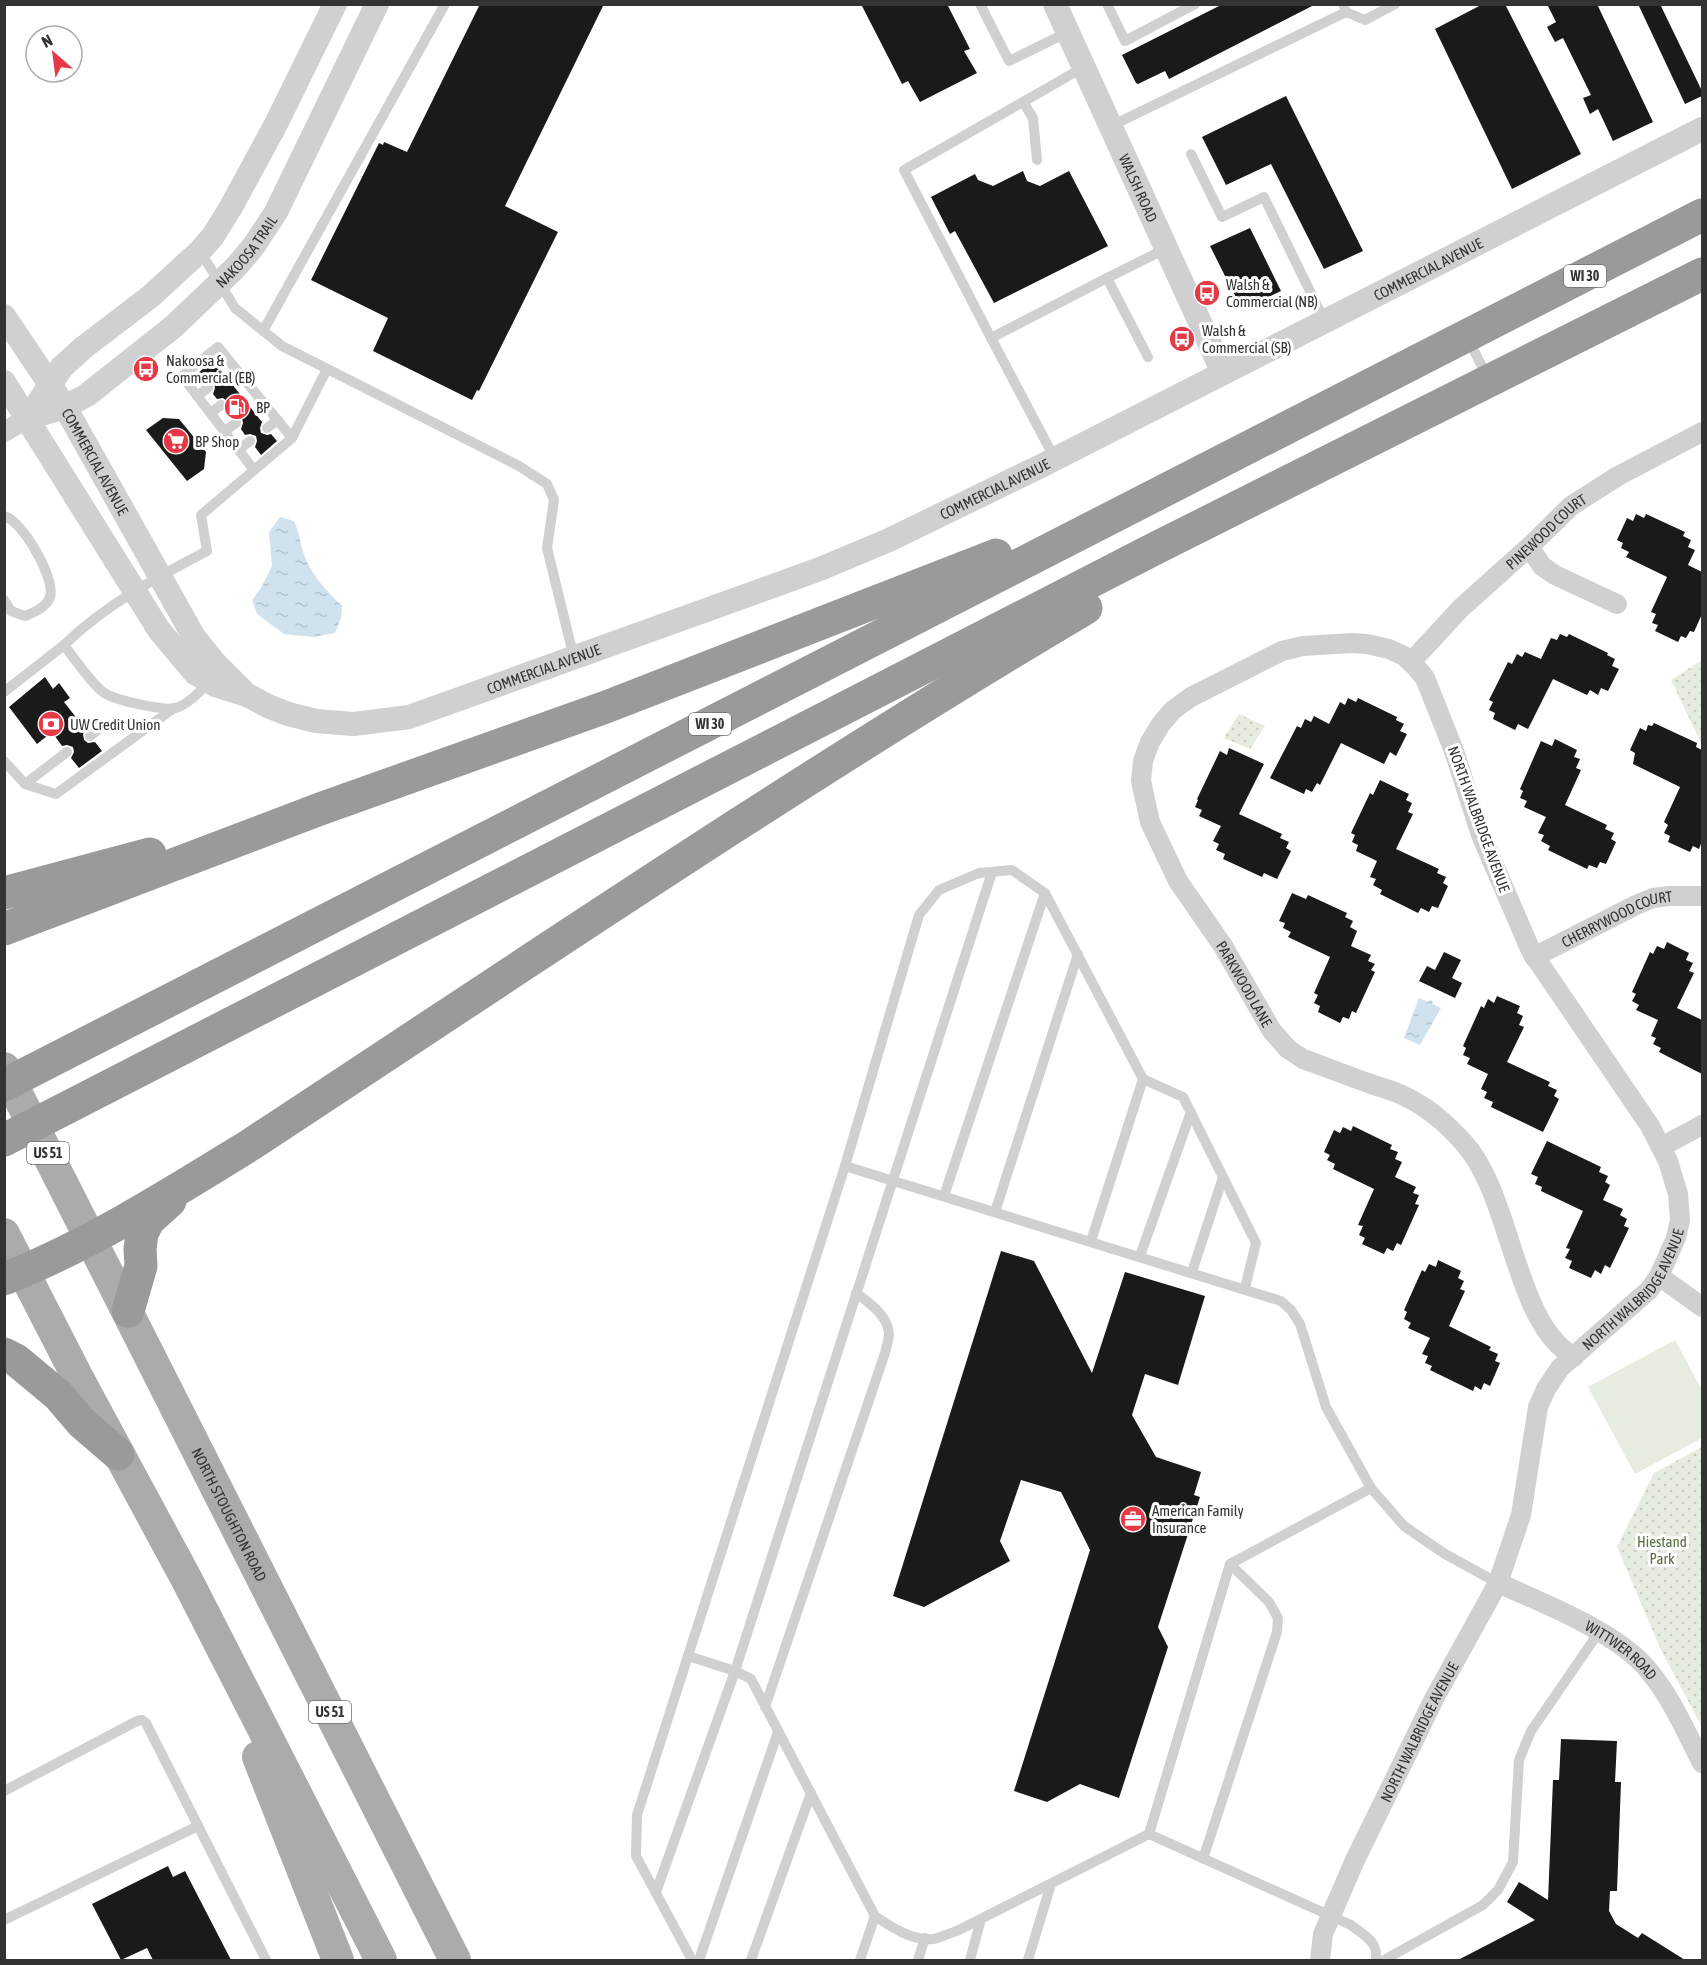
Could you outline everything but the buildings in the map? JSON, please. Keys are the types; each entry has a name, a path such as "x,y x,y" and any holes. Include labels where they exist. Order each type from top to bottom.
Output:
{"highway":[{"name":"WI 30","path":"4,1085 1702,215"},
{"path":"4,1140 1136,559 1702,274"},
{"path":"4,929 320,809 606,707 875,601 971,566 1358,391"},
{"path":"14,1275 91,1238 250,1145 787,792 938,696 1086,608 1228,528 1324,465"},
{"path":"4,893 320,809"},
{"path":"128,1311 141,1266 142,1233 149,1220 188,1183"},
{"path":"4,1354 16,1360 58,1395 82,1423 118,1454"}],"main road":[{"name":"NORTH STOUGHTON ROAD","path":"4,1068 455,1960"},
{"path":"4,1234 14,1275 118,1454 187,1580 381,1960"},
{"path":"187,1580 338,1960"}],"street":[{"name":"NAKOOSA TRAIL","path":"28,418 49,383 62,367 151,296 213,236 231,207 335,4"},
{"name":"NAKOOSA TRAIL","path":"4,432 28,418 65,407 87,394 173,327 220,283 253,247 276,213 377,4"},
{"name":"WALSH ROAD","path":"1055,4 1223,374"},
{"name":"COMMERCIAL AVENUE","path":"4,382 135,592 171,646 195,673 209,682 247,695 270,707 316,721 354,724 410,717 820,569 889,540 1055,459 1702,129"},
{"name":"COMMERCIAL AVENUE","path":"4,316 65,407 158,577 198,643 219,668 247,695"},
{"name":"PINEWOOD COURT","path":"1411,662 1461,609 1559,517 1591,492 1702,432"},
{"path":"1529,547 1542,566 1555,575 1617,604"},
{"name":"PARKWOOD LANE","path":"1373,645 1352,643 1303,646 1282,651 1191,698 1173,710 1150,742 1143,761 1141,781 1150,822 1178,880 1223,946 1272,1031 1288,1049 1303,1059 1405,1097 1434,1115 1463,1142 1475,1157 1491,1185 1533,1306 1551,1336 1574,1356"},
{"name":"NORTH WALBRIDGE AVENUE","path":"1320,1960 1323,1934 1355,1860 1430,1707 1498,1583 1524,1503 1532,1438 1538,1407 1546,1389 1560,1368 1649,1290 1659,1275 1676,1238 1681,1214 1678,1194 1661,1147 1649,1125 1534,957 1481,835 1438,708 1425,678 1404,656 1373,645"},
{"name":"CHERRYWOOD COURT","path":"1534,957 1653,898 1702,896"},
{"path":"1661,1147 1702,1125"},
{"path":"1659,1275 1702,1307"},
{"name":"WITTWER ROAD","path":"1498,1583 1599,1632 1621,1646 1643,1665 1670,1701 1702,1763"}],"lane":[{"path":"263,331 445,4"},
{"path":"980,4 1009,61 1068,31"},
{"path":"1107,4 1125,41 1195,4"},
{"path":"1111,126 1344,8 1365,20 1395,4"},
{"path":"1055,459 904,170 1084,67"},
{"path":"1023,102 1033,118 1037,159"},
{"path":"1191,154 1221,217 1264,196 1325,322"},
{"path":"991,338 1165,249"},
{"path":"200,251 235,308 282,346 519,466 547,484 554,500 547,548 574,658"},
{"path":"1107,278 1148,357"},
{"path":"1467,336 1490,382"},
{"path":"254,470 182,376 218,347 292,438"},
{"path":"225,375 234,367"},
{"path":"4,692 64,645 84,625 158,577 207,551 201,515 292,438 327,369"},
{"path":"238,392 248,384"},
{"path":"197,396 208,388"},
{"path":"253,410 263,402"},
{"path":"211,413 221,405"},
{"path":"267,428 278,420"},
{"path":"225,431 236,423"},
{"path":"238,450 250,441"},
{"path":"4,516 10,517 18,525 45,568 52,586 50,599 40,609 25,616 11,611 4,600"},
{"path":"64,645 101,691 113,698 174,708"},
{"path":"4,761 25,784 56,794 174,708 187,703 209,682"},
{"path":"90,736 104,725 150,726"},
{"path":"25,784 67,752"},
{"path":"692,1960 636,1856 637,1815 845,1166 919,915 939,890 979,873 1012,870 1046,894 1143,1079 1183,1097 1191,1112 1256,1243 1245,1288"},
{"path":"656,1892 735,1671 992,872"},
{"path":"944,1196 1046,894"},
{"path":"995,1212 1078,954"},
{"path":"1091,1241 1143,1079"},
{"path":"1140,1256 1191,1112"},
{"path":"845,1166 1281,1301 1291,1310 1300,1324 1326,1407 1371,1488 1404,1526 1445,1554 1498,1583"},
{"path":"1192,1272 1223,1177"},
{"path":"765,1707 885,1353 889,1334 884,1318 856,1293"},
{"path":"688,1656 735,1671 751,1679 875,1916 895,1929 933,1939 981,1919 1149,1834 1230,1564 1371,1488"},
{"path":"1203,1859 1278,1632 1278,1618 1269,1602 1230,1564"},
{"path":"1384,1960 1483,1905 1498,1890 1513,1862 1520,1760 1523,1747 1535,1724 1599,1632"},
{"path":"4,1791 142,1720 149,1727 266,1960"},
{"path":"699,1960 778,1732"},
{"path":"751,1960 811,1793"},
{"path":"4,1920 198,1826"},
{"path":"1149,1834 1351,1925 1374,1944 1377,1949 1376,1960"},
{"path":"1028,1960 1051,1884"},
{"path":"860,1960 875,1916"},
{"path":"970,1960 981,1919"},
{"path":"918,1960 924,1938"}],"green space":[{"path":"1702,660 1702,745 1671,680"},
{"path":"1239,714 1265,726 1250,749 1224,738"},
{"path":"1675,1340 1702,1390 1702,1438 1635,1474 1588,1387"},
{"name":"Hiestand Park","path":"1702,1447 1702,1727 1662,1652 1617,1547 1654,1473"}],"water":[{"path":"280,517 294,521 308,564 316,577 342,606 341,618 335,633 314,637 284,634 257,614 252,600 272,566 269,532"},
{"path":"1419,998 1428,1002 1433,1001 1432,1004 1441,1008 1420,1045 1404,1038"}],"place":[{"name":"Walsh & Commercial (NB)","path":"1207,293"},
{"name":"Walsh & Commercial (SB)","path":"1182,339"},
{"name":"Nakoosa & Commercial (EB)","path":"146,369"},
{"name":"BP","path":"237,407"},
{"name":"BP Shop","path":"176,441"},
{"name":"UW Credit Union","path":"51,724"},
{"name":"American Family Insurance","path":"1133,1519"}]}
